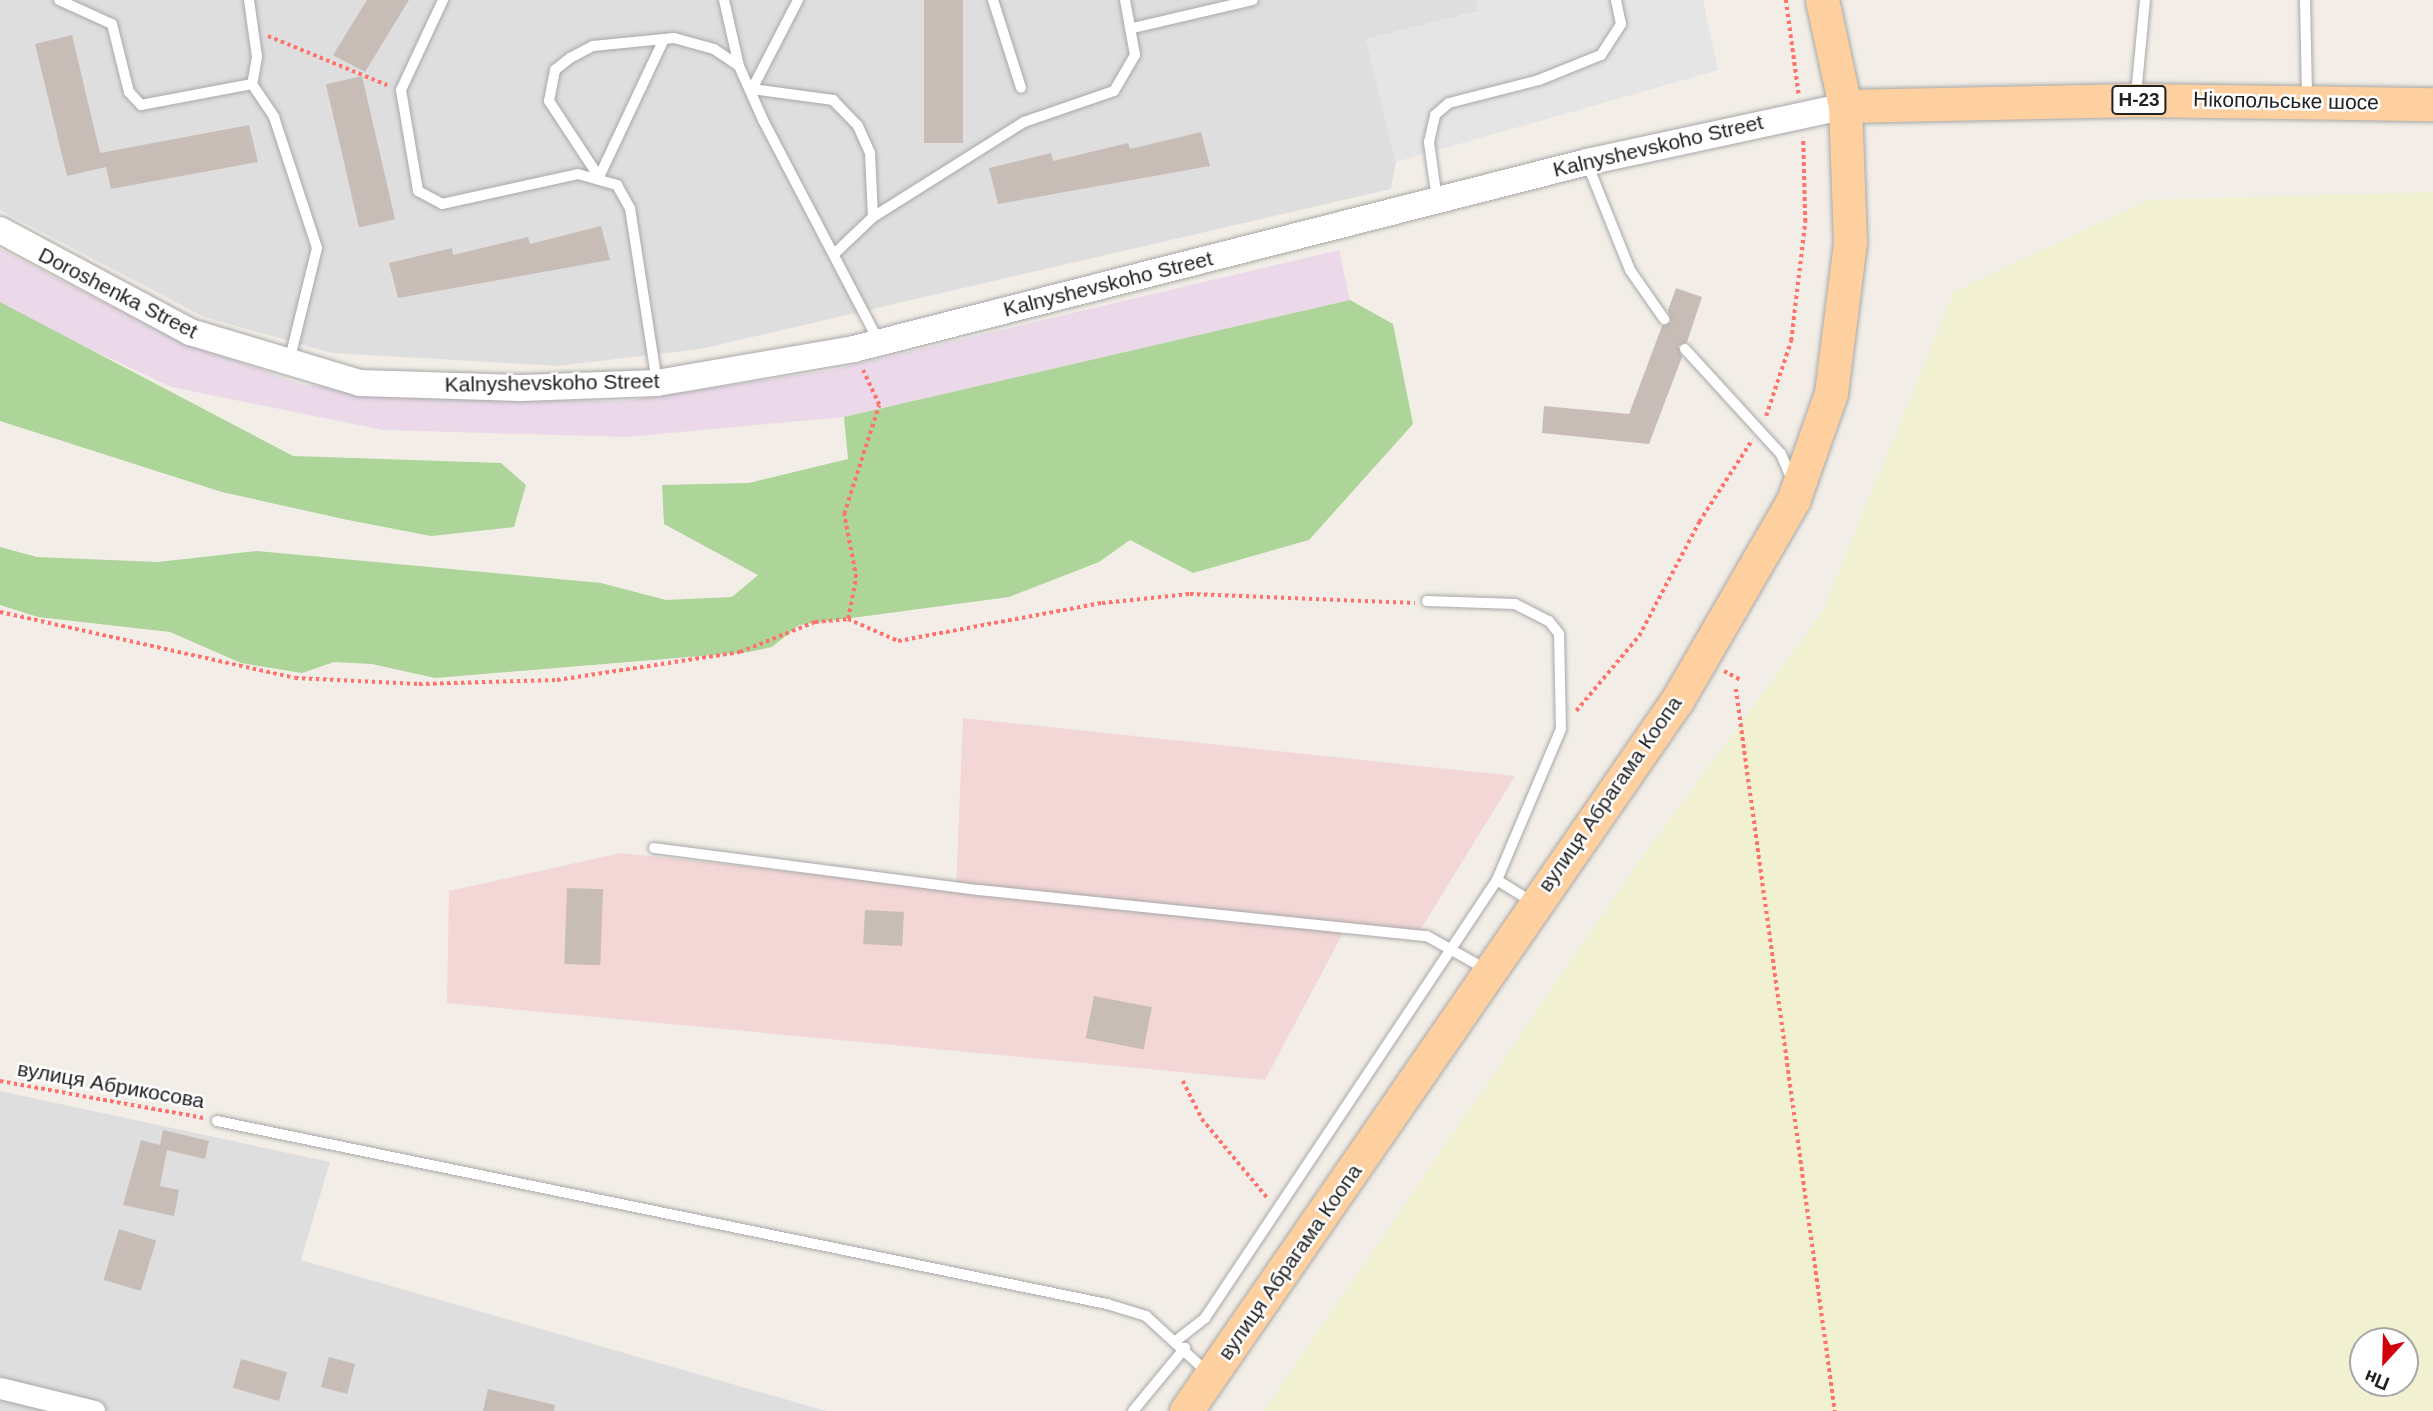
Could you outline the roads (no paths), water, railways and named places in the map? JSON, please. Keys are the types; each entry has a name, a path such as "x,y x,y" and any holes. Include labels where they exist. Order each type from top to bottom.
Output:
{"main road":[{"name":"вулиця Абрагама Коопа","path":"1186,1411 1212,1377 1487,970 1678,699 1793,501 1831,393 1841,334 1853,190 1845,106 1822,0"},
{"name":"Нікопольське шосе","path":"1845,106 2307,99 2433,104"}],"street":[{"name":"Kalnyshevskoho Street","path":"360,383 522,388 657,383 866,346 1587,162 1845,106"},
{"name":"Doroshenka Street","path":"0,230 190,332 288,364 360,383"},
{"path":"0,1388 94,1411"}],"lane":[{"path":"60,0 112,24 129,92 141,105 252,84"},
{"path":"249,0 256,31 252,84 274,117 317,248 288,364"},
{"path":"443,0 401,90 414,179 425,200 442,204 578,174 599,177"},
{"path":"724,0 739,66 752,89 806,211 835,253 866,346"},
{"path":"752,89 797,0"},
{"path":"993,0 1021,88"},
{"path":"835,253 873,217 1024,122 1114,91 1132,69 1133,28 1125,0"},
{"path":"1133,28 1253,0"},
{"path":"1437,200 1429,152 1435,115 1448,103 1539,80 1601,55 1621,24 1616,0"},
{"path":"2136,100 2144,0"},
{"path":"2305,0 2307,99"},
{"path":"599,177 664,39"},
{"path":"657,383 628,196 599,177 549,102 555,70 593,46 664,39 714,49 739,66"},
{"path":"752,89 844,104 870,153 873,217"},
{"path":"1587,162 1630,270 1664,319"},
{"path":"1685,349 1781,454 1793,501"},
{"path":"1133,1411 1181,1344 1205,1318 1451,945 1497,880 1561,729 1559,634 1549,621 1515,604 1427,601"},
{"path":"654,848 979,890 1406,934 1451,945 1487,970"},
{"path":"1497,880 1535,904"},
{"path":"217,1121 1107,1304 1146,1317 1181,1344 1212,1377"}]}
